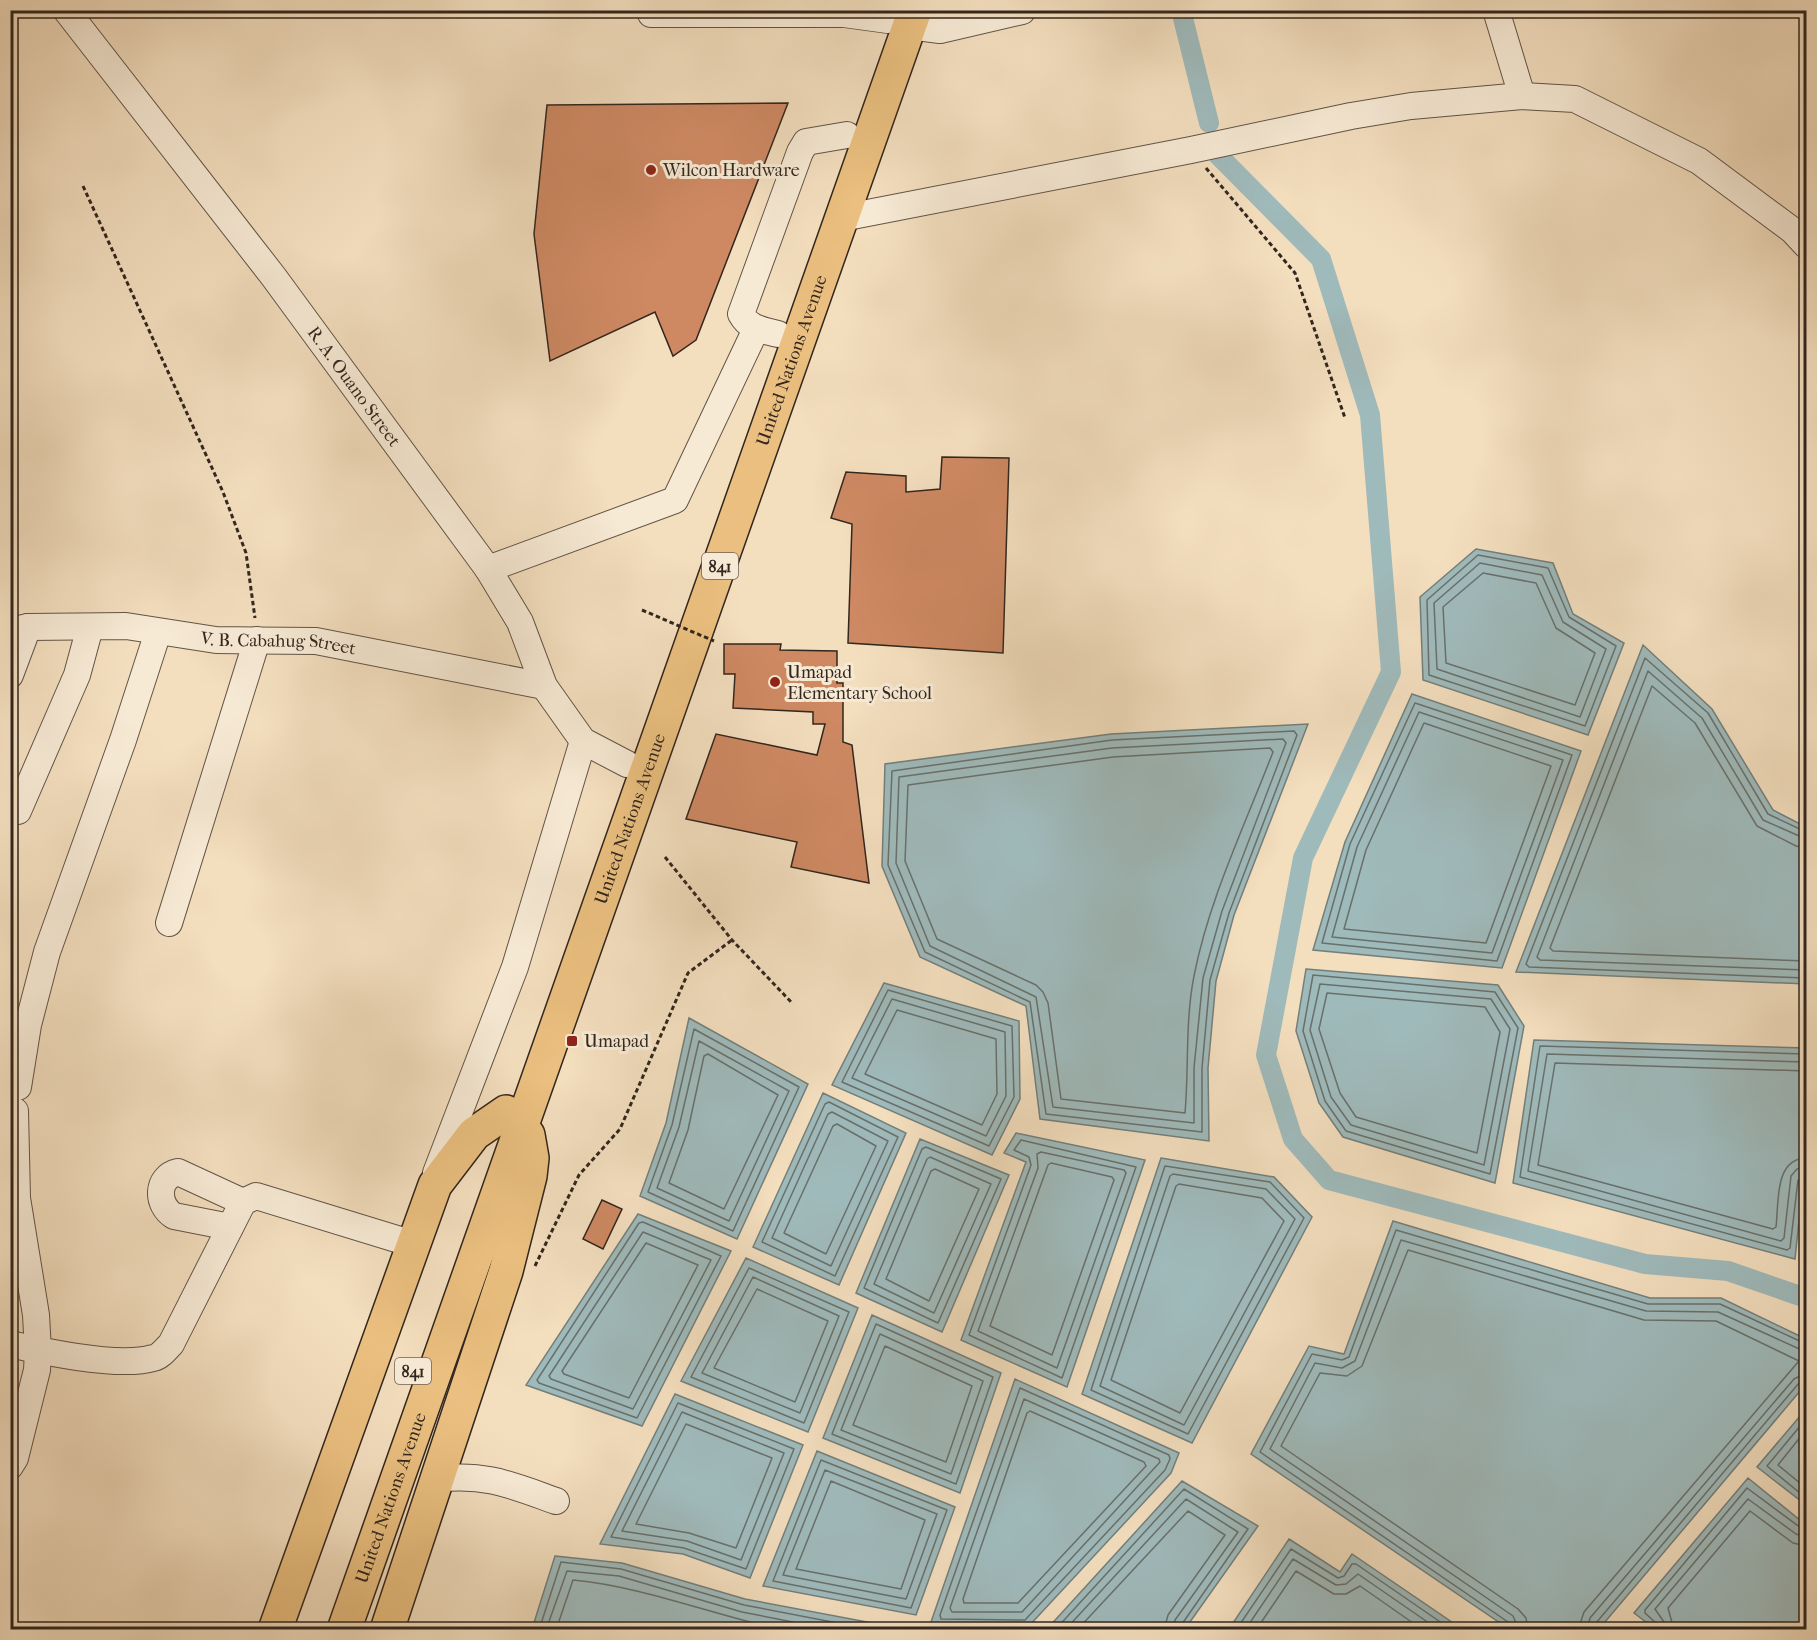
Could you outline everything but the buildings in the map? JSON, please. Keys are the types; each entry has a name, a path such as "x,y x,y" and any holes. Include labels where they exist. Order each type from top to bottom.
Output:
{"main road":[{"name":"United Nations Avenue","path":"344,1629 515,1117 767,332 847,135 901,17"},
{"name":"United Nations Avenue","path":"321,1629 515,1117 842,218 901,17"},
{"path":"275,1629 435,1185 474,1134 515,1117 532,1158 506,1270 387,1629"}],"street":[{"name":"R. A. Ouano Street","path":"66,10 273,276 488,569 520,622 544,686 583,741 627,764"},
{"path":"1496,10 1521,96"},
{"path":"651,14 844,14 901,17 940,30 1022,11"},
{"path":"842,218 1191,150 1351,116 1411,106 1521,96 1575,99 1699,161 1792,230 1806,245"},
{"path":"488,569 675,500 767,332"},
{"name":"V. B. Cabahug Street","path":"19,629 126,626 216,640 316,641 544,686"},
{"path":"18,811 77,675 90,627"},
{"path":"10,675 19,629"},
{"path":"10,1466 15,1458 37,1370 38,1351 36,1315 17,1198 16,1099 28,1025 47,952 123,740 158,632"},
{"path":"169,923 257,640"},
{"path":"435,1185 436,1169 515,967 583,741"},
{"path":"230,1227 174,1216 167,1212 161,1200 162,1184 169,1176 178,1172 243,1202"},
{"path":"10,1344 38,1351 136,1361 156,1358 171,1344 243,1202 256,1196 413,1244"},
{"path":"436,1479 466,1475 502,1481 556,1502"}],"path":[{"path":"1191,150 1295,273 1345,418"},
{"path":"83,186 223,492 246,552 257,640"},
{"path":"642,610 714,642"},
{"path":"665,857 732,940 793,1004"},
{"path":"506,1270 535,1266 539,1262 579,1175 620,1129 688,973 732,940"}],"water":[{"path":"1476,549 1553,563 1573,614 1624,643 1588,735 1423,680 1420,597"},
{"path":"1643,645 1712,709 1773,810 1806,827 1806,984 1516,972"},
{"path":"1412,694 1581,751 1502,968 1313,950 1345,842"},
{"path":"1308,724 1234,915 1216,981 1208,1068 1209,1141 1040,1119 1026,1006 920,957 882,866 885,764 1111,734"},
{"path":"1306,969 1498,985 1524,1026 1495,1183 1343,1137 1319,1103 1296,1031"},
{"path":"884,983 1019,1021 1020,1099 992,1155 832,1085"},
{"path":"689,1018 808,1084 737,1239 640,1196 666,1123"},
{"path":"1534,1040 1806,1048 1806,1154 1795,1259 1513,1183"},
{"path":"823,1093 906,1133 839,1285 753,1247"},
{"path":"1016,1133 1145,1160 1067,1387 961,1340 1026,1162 1004,1153"},
{"path":"920,1139 1009,1175 942,1332 856,1293"},
{"path":"1161,1158 1274,1177 1312,1217 1192,1443 1082,1394"},
{"path":"638,1214 731,1251 642,1426 526,1385"},
{"path":"1393,1221 1650,1298 1721,1298 1806,1339 1806,1384 1599,1629 1509,1629 1251,1454 1309,1346 1344,1354"},
{"path":"746,1258 858,1308 808,1432 681,1381"},
{"path":"872,1315 1001,1373 960,1493 823,1438"},
{"path":"1015,1379 1179,1453 1171,1473 1028,1627 930,1625"},
{"path":"675,1394 803,1445 750,1578 683,1554 600,1544"},
{"path":"1806,1409 1806,1505 1757,1467"},
{"path":"817,1451 955,1507 916,1615 763,1586"},
{"path":"1748,1478 1806,1525 1806,1629 1655,1629 1634,1613"},
{"path":"1182,1481 1258,1526 1185,1629 1047,1629"},
{"path":"1289,1539 1340,1572 1352,1554 1462,1629 1229,1629"},
{"path":"555,1556 622,1563 745,1599 894,1627 893,1630 532,1629"}],"waterway":[{"path":"1181,10 1209,123"},
{"path":"1218,155 1321,259 1370,415 1391,672 1303,858 1266,1055 1293,1139 1329,1180 1645,1264 1728,1271 1806,1298"}],"place":[{"name":"Wilcon Hardware","path":"651,170"},
{"name":"Umapad Elementary School","path":"775,682"},
{"name":"Umapad","path":"572,1041"}]}
